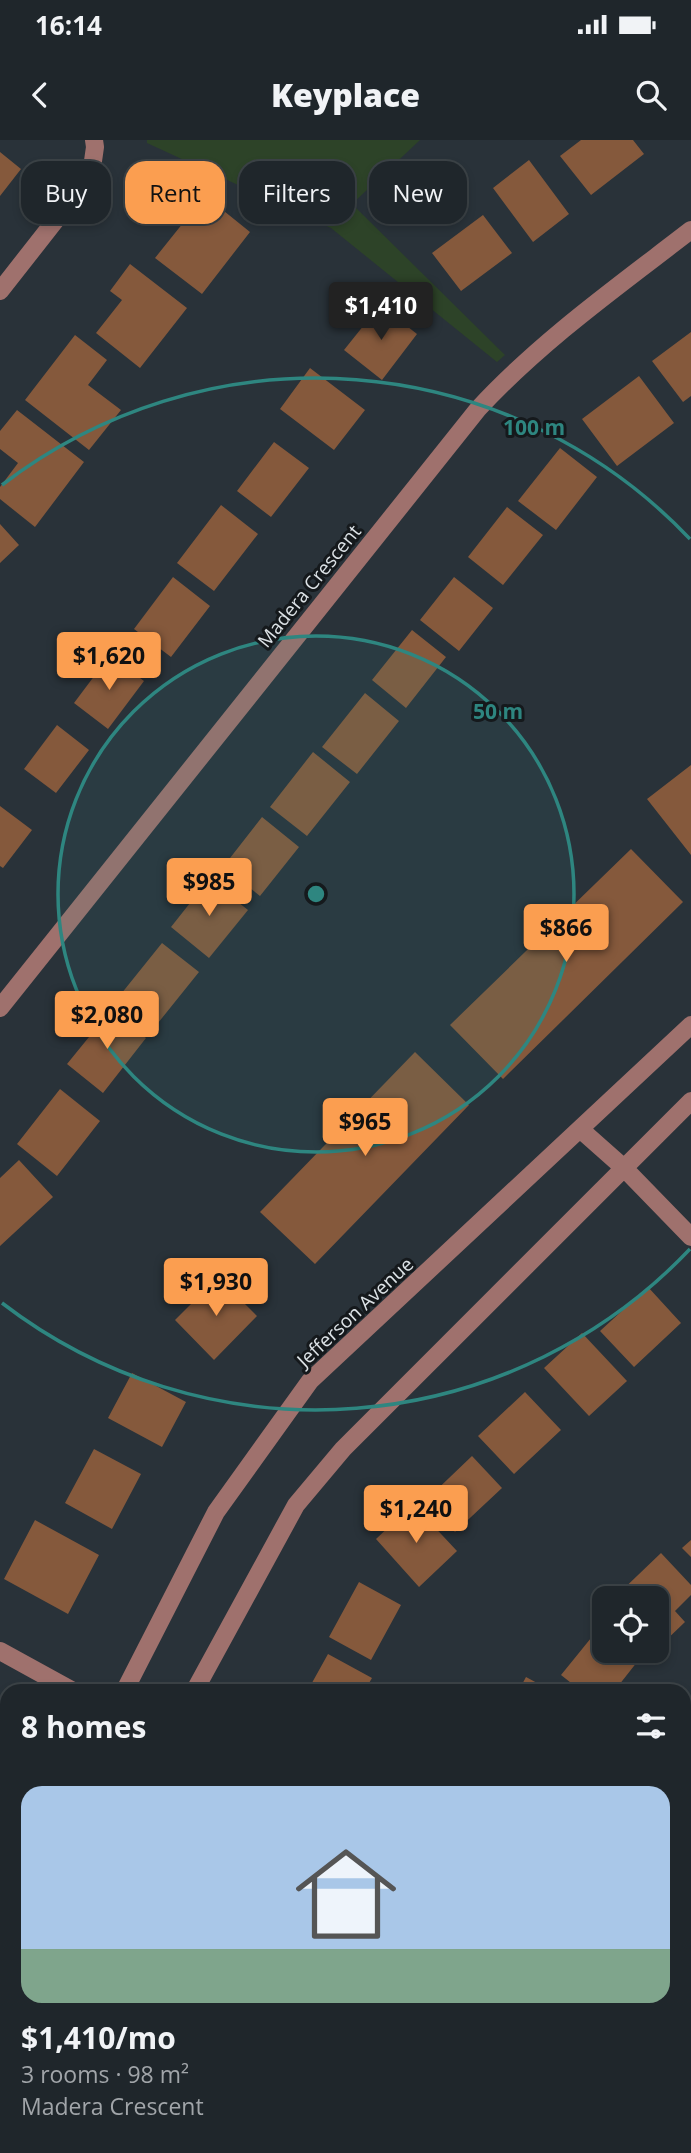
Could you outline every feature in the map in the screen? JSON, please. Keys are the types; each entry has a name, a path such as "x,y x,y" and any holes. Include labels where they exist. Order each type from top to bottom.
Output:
{"street":[{"path":"0,291 91,175 94,140"},
{"name":"Madera Crescent","path":"0,1008 478,409 509,375 566,325 691,230"},
{"name":"Jefferson Avenue","path":"128,1684 216,1512 310,1381 691,1025"},
{"path":"198,1684 296,1505 342,1449 691,1101"},
{"path":"580,1129 624,1168 691,1237"},
{"path":"0,1651 60,1684"}],"green space":[{"path":"147,140 420,140 398,161 369,161 369,188 355,201 355,161 239,161 239,186 225,179 225,161 186,161 147,143"},
{"path":"355,207 369,224 372,224 505,355 497,362 331,228 322,224 355,224"}],"building":[{"path":"581,140 633,140 644,154 591,195 560,156"},
{"path":"0,152 21,169 0,196"},
{"path":"529,160 569,214 533,242 493,188"},
{"path":"225,212 250,232 202,294 155,258 182,224 225,224"},
{"path":"483,215 512,253 461,291 432,253"},
{"path":"130,264 187,308 140,368 96,333 122,300 110,291"},
{"path":"380,305 417,334 382,380 344,350"},
{"path":"691,332 691,396 683,402 652,361"},
{"path":"75,335 107,360 88,385 121,410 89,450 25,400"},
{"path":"310,368 365,410 334,450 280,409"},
{"path":"639,376 674,423 617,466 582,419"},
{"path":"17,410 84,462 35,527 0,499 0,487 18,463 0,449 0,431"},
{"path":"274,442 309,468 271,517 237,491"},
{"path":"560,448 597,477 556,530 518,501"},
{"path":"221,505 258,534 214,591 177,563"},
{"path":"507,507 543,535 503,585 468,557"},
{"path":"0,524 19,545 0,563"},
{"path":"173,577 210,606 171,657 134,629"},
{"path":"454,577 493,608 459,651 420,620"},
{"path":"412,630 446,657 406,708 372,680"},
{"path":"110,655 144,681 108,729 74,703"},
{"path":"365,693 399,721 357,774 322,747"},
{"path":"57,725 89,750 56,793 24,769"},
{"path":"313,752 350,782 307,836 270,807"},
{"path":"691,765 691,855 647,799"},
{"path":"0,806 32,830 3,868 0,866"},
{"path":"262,817 299,847 260,896 223,867"},
{"path":"631,849 683,902 503,1079 450,1025"},
{"path":"209,879 248,910 209,958 171,927"},
{"path":"162,943 199,972 158,1023 121,994"},
{"path":"111,1010 146,1038 103,1093 67,1064"},
{"path":"415,1052 469,1105 315,1264 260,1212"},
{"path":"60,1089 100,1121 57,1176 17,1144"},
{"path":"19,1160 53,1197 0,1246 0,1178"},
{"path":"218,1277 257,1316 214,1360 175,1320"},
{"path":"648,1287 681,1323 634,1367 600,1331"},
{"path":"582,1333 627,1381 589,1416 544,1368"},
{"path":"132,1373 186,1402 162,1447 108,1418"},
{"path":"525,1392 561,1430 514,1474 478,1436"},
{"path":"94,1449 141,1474 112,1529 65,1503"},
{"path":"472,1456 502,1488 455,1532 426,1500"},
{"path":"413,1504 457,1551 419,1587 376,1539"},
{"path":"35,1520 99,1555 68,1614 4,1579"},
{"path":"691,1540 691,1557 682,1548"},
{"path":"661,1553 691,1585 691,1595 675,1611 685,1622 669,1637 669,1586 627,1586"},
{"path":"359,1582 401,1605 371,1660 329,1637"},
{"path":"592,1637 592,1663 636,1663 620,1684 572,1684 561,1675"},
{"path":"328,1654 372,1678 368,1684 311,1684"},
{"path":"526,1677 539,1684 522,1684"}]}
